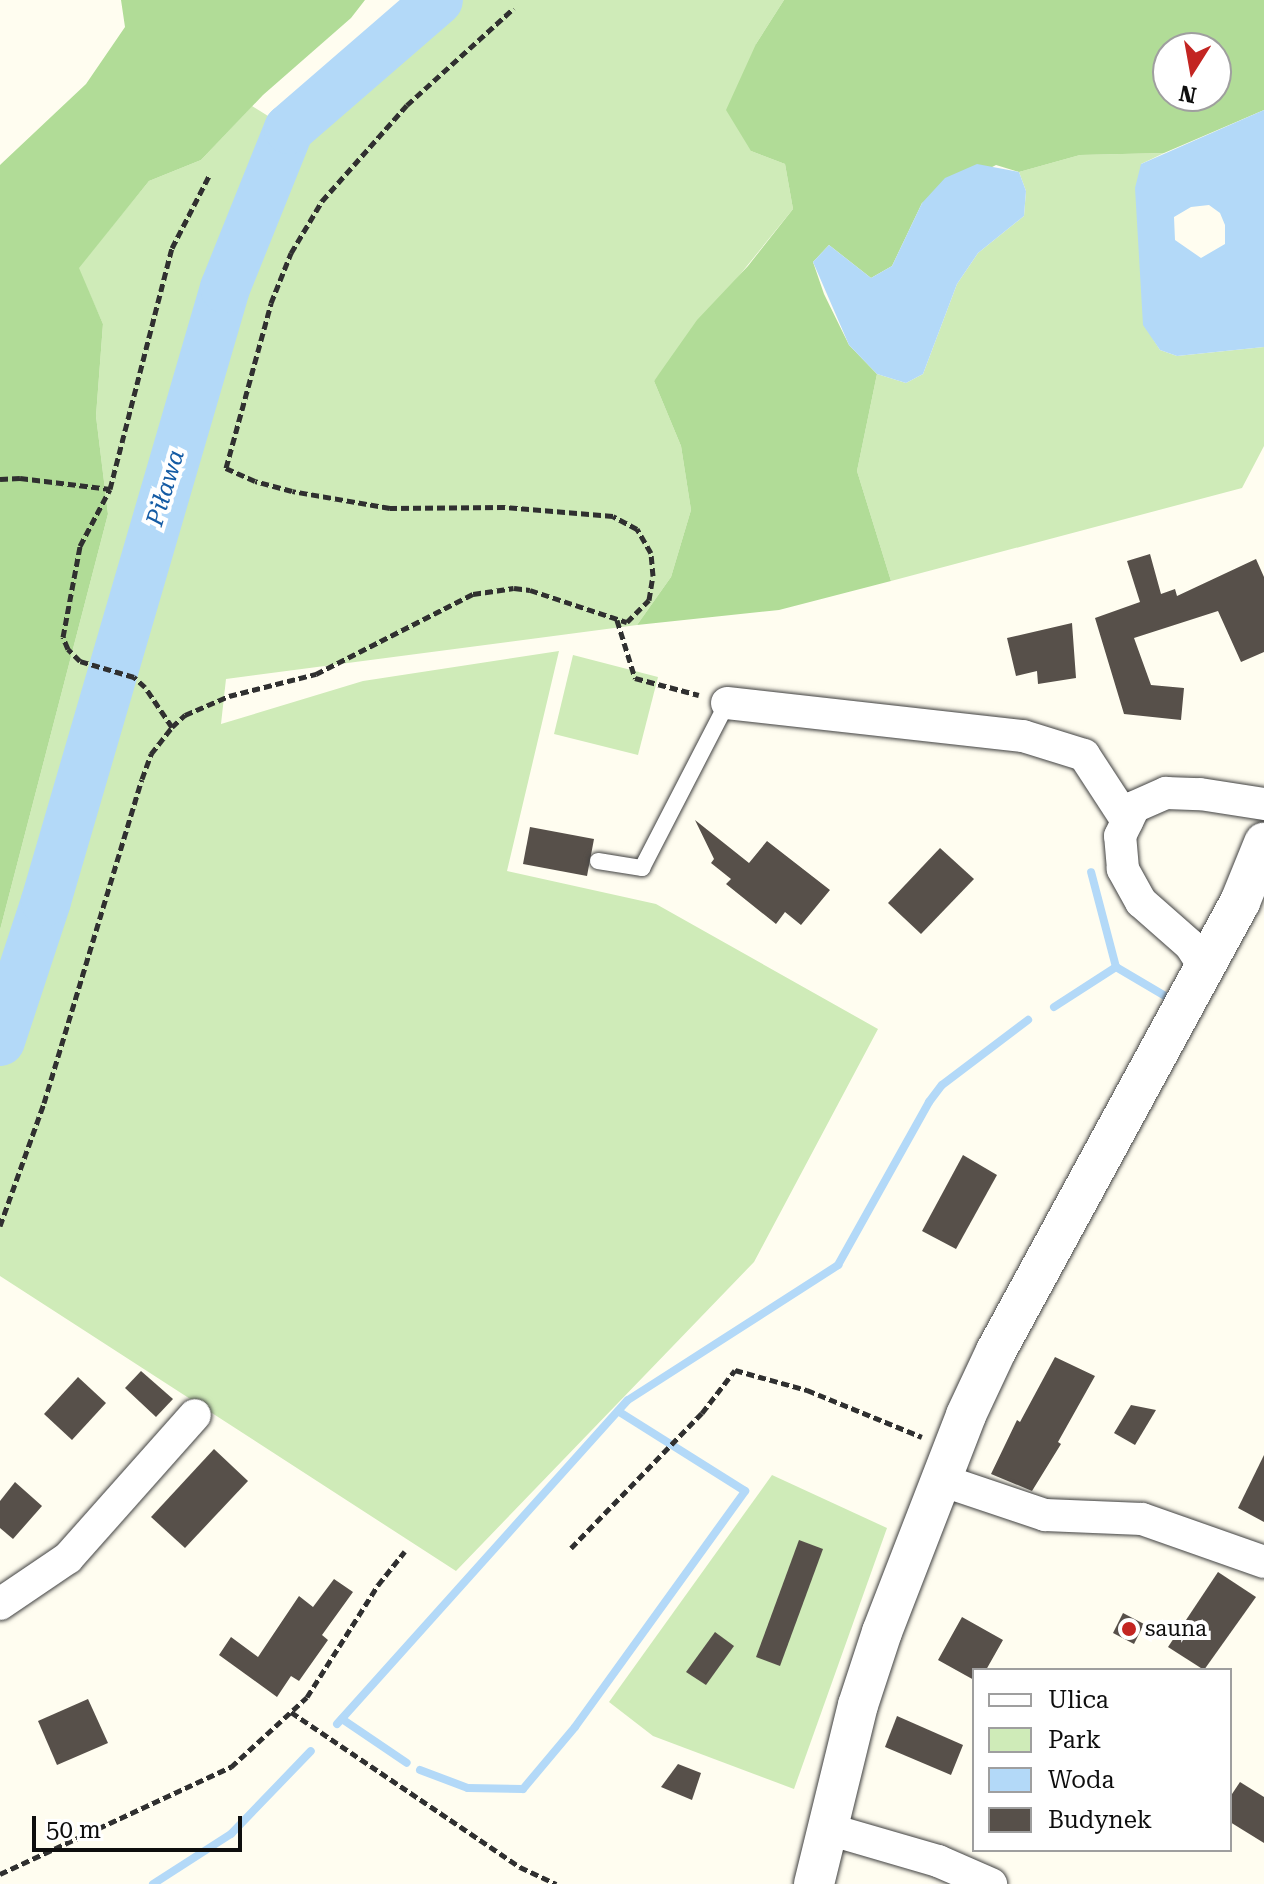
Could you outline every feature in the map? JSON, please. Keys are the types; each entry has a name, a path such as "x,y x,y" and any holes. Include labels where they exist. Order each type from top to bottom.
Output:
{"street":[{"path":"727,703 1023,736 1084,755 1127,821"},
{"path":"1205,968 1190,945 1141,902 1123,869 1120,836 1134,807 1166,793 1200,794 1264,804"},
{"path":"814,1884 858,1705 882,1632 947,1464 996,1351 1240,902 1264,843"},
{"path":"0,1604 68,1558 195,1415"},
{"path":"947,1464 1045,1515 1142,1519 1264,1562"},
{"path":"828,1829 938,1861 991,1884"}],"lane":[{"path":"598,861 642,868 727,703"}],"path":[{"path":"0,1226 44,1103 142,779 151,754 172,727 185,715 229,696 316,674 473,594 514,588 530,590 627,622 636,617 649,600 653,576 651,553 637,529 613,516 505,507 390,508 292,491 255,481 226,468 271,303 291,253 322,201 407,105 514,8"},
{"path":"172,727 145,687 121,672 80,661 68,649 63,637 80,546 110,489 172,248 209,176"},
{"path":"0,479 20,478 110,489"},
{"path":"617,620 635,678 727,703"},
{"path":"571,1548 680,1437 735,1370 807,1390 947,1464"},
{"path":"0,1874 231,1767 307,1697 378,1585 405,1551"},
{"path":"291,1712 520,1867 556,1884"}],"green space":[{"path":"121,0 365,0 351,18 263,95 201,160 149,181 79,268 103,324 96,416 108,514 0,930 0,165 86,84 125,27"},
{"path":"438,0 784,0 756,44 751,151 785,164 793,209 654,381 681,446 691,510 671,577 637,625 226,679 221,724 363,681 559,651 507,871 656,904 878,1029 754,1262 456,1571 0,1276 0,930 108,514 96,416 103,324 78,268 149,181 201,160 252,106 289,129"},
{"path":"784,0 1264,0 1264,110 1164,153 1080,155 1019,172 996,165 922,203 892,266 871,278 829,245 813,262 824,294 849,345 877,374 857,471 891,581 779,610 637,625 671,577 691,510 681,446 654,381 697,320 748,266 793,209 785,164 751,151 726,110 756,44"},
{"path":"1164,153 1141,164 1153,339 1160,350 1177,356 1264,347 1264,446 1242,488 891,581 857,471 877,374 906,383 923,374 957,284 978,253 1024,216 1026,191 1019,172 1080,155"},
{"path":"573,655 658,677 638,755 554,734"},
{"path":"772,1475 887,1528 794,1789 653,1736 609,1702"}],"water":[{"path":"1264,110 1264,347 1177,356 1160,350 1143,325 1135,188 1141,164","holes":["1209,205 1220,213 1225,225 1225,244 1201,258 1175,240 1174,217 1191,207"]},
{"path":"977,164 1019,172 1026,191 1024,216 978,253 957,284 923,374 906,383 877,374 849,345 813,262 829,245 871,278 892,266 922,203 945,178"}],"building":[{"path":"1150,554 1161,594 1175,589 1177,596 1256,559 1264,577 1264,652 1241,662 1218,611 1134,638 1151,685 1184,688 1181,720 1124,714 1095,618 1140,602 1127,561"},
{"path":"1072,623 1076,678 1038,684 1037,671 1016,676 1007,638"},
{"path":"695,820 749,863 767,841 830,890 801,925 785,912 776,924 726,884 731,879 711,863 714,859"},
{"path":"530,827 594,839 587,876 523,864"},
{"path":"940,848 974,879 921,934 888,903"},
{"path":"963,1155 997,1175 956,1249 922,1231"},
{"path":"1055,1357 1095,1376 1058,1442 1061,1444 1032,1491 991,1474 1017,1420 1020,1422"},
{"path":"141,1371 173,1399 156,1417 125,1388"},
{"path":"78,1377 106,1403 72,1440 44,1414"},
{"path":"1131,1405 1156,1410 1135,1445 1114,1433"},
{"path":"214,1449 248,1481 185,1548 151,1517"},
{"path":"1264,1455 1264,1522 1238,1508"},
{"path":"15,1482 42,1506 13,1539 0,1528 0,1501"},
{"path":"799,1540 823,1549 780,1666 756,1657"},
{"path":"1218,1572 1256,1597 1205,1668 1168,1647"},
{"path":"334,1579 353,1592 322,1635 328,1640 299,1681 291,1676 277,1697 219,1655 231,1637 258,1657 299,1596 313,1607"},
{"name":"sauna","path":"1123,1613 1144,1624 1134,1644 1113,1633"},
{"path":"962,1617 1003,1640 987,1668 972,1668 972,1679 938,1660"},
{"path":"715,1632 734,1646 706,1685 686,1672"},
{"path":"88,1699 108,1743 57,1765 38,1721"},
{"path":"897,1716 963,1745 951,1775 885,1747"},
{"path":"678,1764 701,1773 692,1800 661,1787"},
{"path":"1240,1782 1264,1797 1264,1843 1232,1823 1232,1794"}],"waterway":[{"name":"Piława","path":"0,1041 46,901 225,288 289,129 438,0"},
{"path":"1054,1007 1116,967 1091,872"},
{"path":"1116,967 1167,997"},
{"path":"337,1724 628,1400 838,1265 929,1102 942,1085 1028,1020"},
{"path":"420,1770 468,1788 523,1789 575,1727 745,1491 618,1411"},
{"path":"342,1719 407,1763"},
{"path":"153,1884 231,1834 311,1751"}],"place":[{"name":"sauna","path":"1129,1629"}]}
